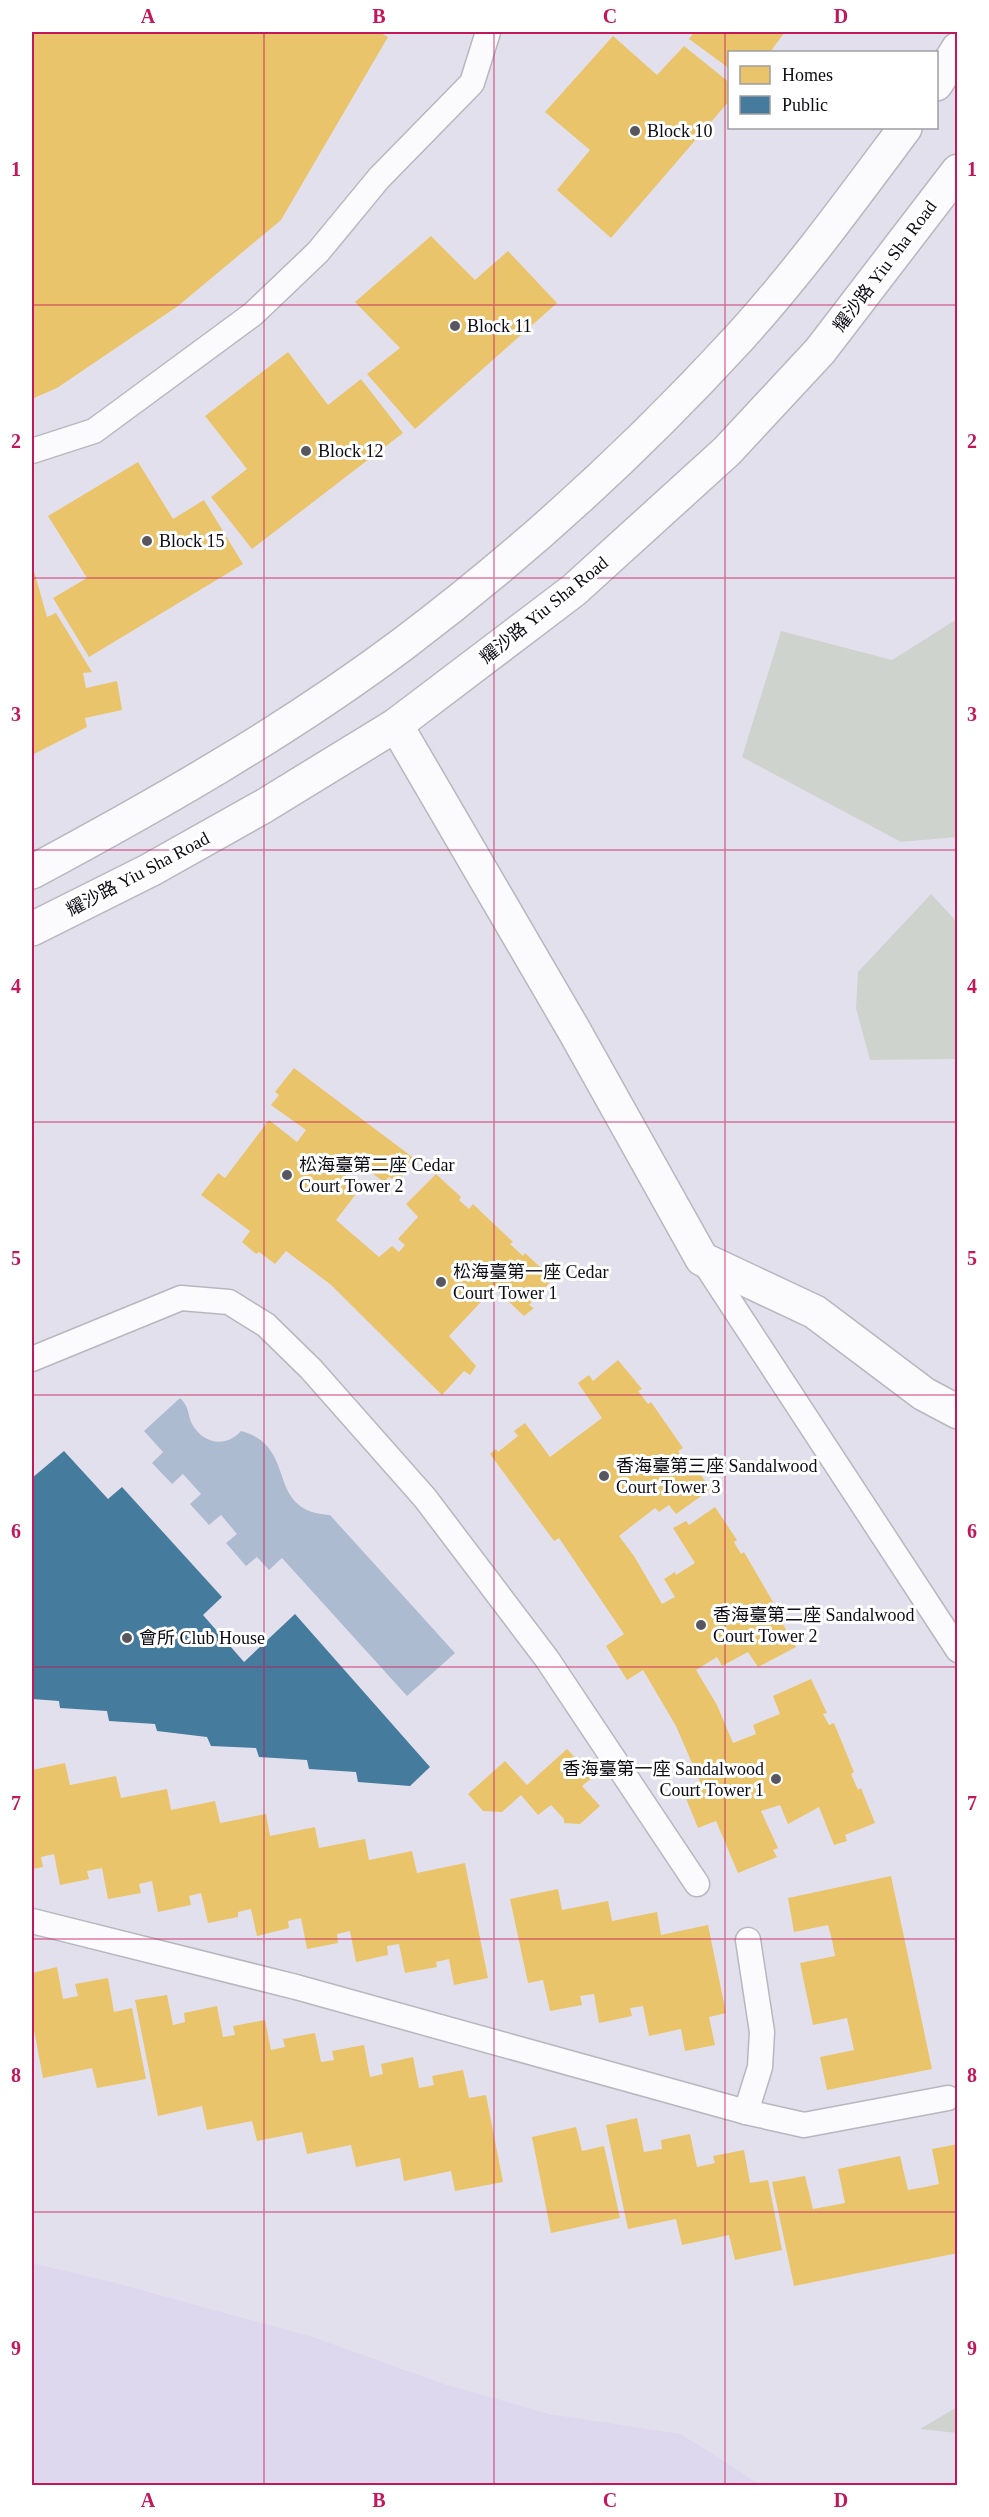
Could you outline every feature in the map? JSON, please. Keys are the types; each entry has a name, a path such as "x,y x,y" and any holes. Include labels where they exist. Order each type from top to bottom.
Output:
{"street":[{"path":"938,81 957,49"},
{"path":"32,872 159,803 260,741 402,645 529,542 636,445 741,336 839,218 904,129"},
{"name":"耀沙路 Yiu Sha Road","path":"32,929 150,870 264,806 396,725 574,590 727,451 820,351 957,171"},
{"path":"396,725 575,1032 702,1258 815,1312 924,1394 957,1412"}],"lane":[{"path":"32,451 94,431 253,314 318,252 379,178 472,83 488,32"},
{"path":"702,1258 957,1650"},
{"path":"32,1359 181,1298 229,1302 266,1325 311,1369 425,1498 547,1659 697,1884"},
{"path":"32,1921 296,1987 746,2112 804,2126 948,2098"},
{"path":"746,2112 760,2067 762,2032 748,1940"}],"shaded area":[{"path":"957,619 957,837 901,842 742,757 781,631 892,660"},
{"path":"931,894 957,922 957,1059 870,1060 856,1008 858,972"},
{"path":"32,2263 116,2283 313,2337 444,2384 549,2414 681,2434 761,2485 32,2485"},
{"path":"957,2407 957,2433 920,2429"}],"water":[{"path":"180,1398 187,1408 192,1424 202,1436 222,1442 241,1431 259,1439 270,1450 288,1491 296,1502 309,1511 330,1515 455,1653 407,1696 282,1558 269,1570 257,1557 246,1566 226,1543 237,1534 221,1515 209,1525 190,1504 201,1494 183,1474 172,1484 152,1463 163,1452 144,1431"}],"building: Homes":[{"path":"32,32 379,32 388,37 281,220 178,306 57,388 34,398 32,398"},
{"path":"694,32 785,32 771,51 728,51 728,68 689,39"},
{"name":"Block 10","path":"613,36 657,75 684,46 728,81 728,102 611,238 557,190 590,150 545,112"},
{"name":"Block 11","path":"431,236 475,280 508,251 557,303 415,429 367,374 400,348 355,302"},
{"name":"Block 12","path":"288,352 328,405 361,379 403,433 252,549 211,497 247,469 205,416"},
{"name":"Block 15","path":"138,462 173,519 204,500 243,564 89,657 53,598 87,578 48,516"},
{"path":"32,564 47,617 56,613 92,672 83,673 86,688 117,681 122,710 85,718 87,727 32,755"},
{"path":"294,1068 415,1159 398,1182 389,1177 384,1182 361,1165 357,1169 354,1165 341,1181 356,1194 336,1220 379,1257 392,1246 399,1252 405,1245 398,1239 418,1217 406,1204 436,1174 461,1197 459,1200 469,1209 473,1204 513,1242 510,1244 523,1256 525,1253 553,1279 529,1305 534,1308 524,1316 494,1288 449,1336 476,1366 470,1375 464,1371 442,1395 330,1284 286,1251 275,1264 259,1252 256,1254 242,1242 250,1231 201,1195 218,1173 225,1178 269,1120 297,1142 306,1130 271,1105 279,1095 275,1092"},
{"path":"618,1360 642,1389 638,1391 648,1404 651,1402 683,1448 678,1451 686,1463 689,1459 711,1489 676,1514 669,1505 659,1512 655,1508 619,1536 634,1556 662,1604 675,1597 664,1579 675,1572 676,1575 695,1563 673,1528 686,1521 689,1525 715,1507 737,1540 734,1542 741,1554 744,1552 773,1602 768,1605 775,1615 777,1614 796,1647 758,1667 748,1652 722,1666 717,1657 696,1670 717,1705 733,1743 756,1734 753,1725 780,1714 773,1696 811,1679 827,1713 823,1714 829,1725 834,1723 854,1772 851,1774 858,1790 861,1788 875,1823 845,1835 847,1841 834,1845 819,1807 788,1824 780,1805 761,1811 778,1848 773,1850 777,1857 738,1873 716,1821 698,1828 683,1791 701,1784 676,1726 643,1670 627,1680 606,1646 624,1634 559,1538 554,1541 490,1454 496,1449 498,1452 518,1436 514,1431 525,1423 550,1457 602,1418 578,1383 589,1375 593,1381"},
{"path":"567,1749 593,1777 582,1786 600,1806 580,1824 564,1823 564,1819 551,1805 538,1815 521,1795 502,1812 483,1811 468,1794 505,1761 527,1785"},
{"path":"65,1763 70,1785 116,1776 121,1798 167,1789 171,1810 215,1801 220,1823 266,1814 270,1836 315,1827 319,1848 365,1839 369,1860 412,1851 417,1873 465,1863 488,1978 454,1985 449,1959 436,1962 437,1967 405,1973 399,1944 387,1946 388,1955 356,1962 350,1931 337,1934 338,1943 307,1949 301,1918 288,1921 289,1928 257,1936 251,1909 238,1912 238,1917 208,1923 201,1893 189,1896 191,1905 158,1912 152,1881 139,1884 141,1893 108,1899 102,1868 87,1871 89,1879 60,1885 54,1854 41,1857 43,1867 32,1869 32,1770"},
{"path":"891,1876 932,2069 827,2090 820,2057 854,2050 847,2018 813,2025 800,1963 835,1956 832,1940 828,1925 794,1932 788,1898"},
{"path":"558,1889 562,1910 608,1901 612,1921 657,1912 661,1935 708,1925 726,2013 709,2017 715,2045 685,2051 681,2029 649,2036 643,2006 630,2008 632,2016 599,2023 594,1994 580,1996 582,2005 550,2011 543,1980 528,1983 510,1899"},
{"path":"57,1967 63,1999 78,1996 75,1984 108,1978 114,2012 132,2008 146,2079 97,2088 92,2068 43,2078 32,2019 32,1973"},
{"path":"167,1995 173,2025 185,2022 184,2013 217,2006 223,2037 235,2035 233,2026 265,2020 271,2050 285,2047 283,2039 315,2033 321,2062 334,2060 332,2051 364,2045 370,2077 383,2074 381,2064 413,2057 419,2088 434,2085 432,2076 463,2070 469,2098 486,2095 503,2182 455,2191 451,2171 404,2181 400,2158 356,2167 351,2145 307,2154 302,2132 257,2141 252,2121 207,2130 202,2106 158,2116 135,2000"},
{"path":"637,2118 644,2152 662,2149 661,2140 690,2134 697,2167 715,2163 713,2156 744,2150 750,2183 768,2180 782,2250 735,2260 729,2235 682,2245 676,2219 628,2229 606,2125"},
{"path":"576,2127 582,2151 604,2146 620,2218 551,2233 532,2137"},
{"path":"958,2144 958,2253 794,2286 772,2182 805,2176 813,2209 845,2203 838,2169 900,2156 908,2190 925,2187 939,2184 932,2149"}],"building: Public":[{"name":"會所 Club House","path":"64,1451 108,1499 122,1487 222,1597 203,1615 244,1662 295,1614 430,1767 410,1786 358,1782 356,1772 309,1769 307,1760 259,1757 256,1748 211,1746 207,1737 157,1731 155,1724 109,1721 107,1711 60,1708 59,1701 32,1699 32,1478"}],"place":[{"name":"Block 10","path":"635,131"},
{"name":"Block 11","path":"455,326"},
{"name":"Block 12","path":"306,451"},
{"name":"Block 15","path":"147,541"},
{"name":"松海臺第二座 Cedar Court Tower 2","path":"287,1175"},
{"name":"松海臺第一座 Cedar Court Tower 1","path":"441,1282"},
{"name":"香海臺第三座 Sandalwood Court Tower 3","path":"604,1476"},
{"name":"香海臺第二座 Sandalwood Court Tower 2","path":"701,1625"},
{"name":"會所 Club House","path":"127,1638"},
{"name":"香海臺第一座 Sandalwood Court Tower 1","path":"776,1779"}]}
